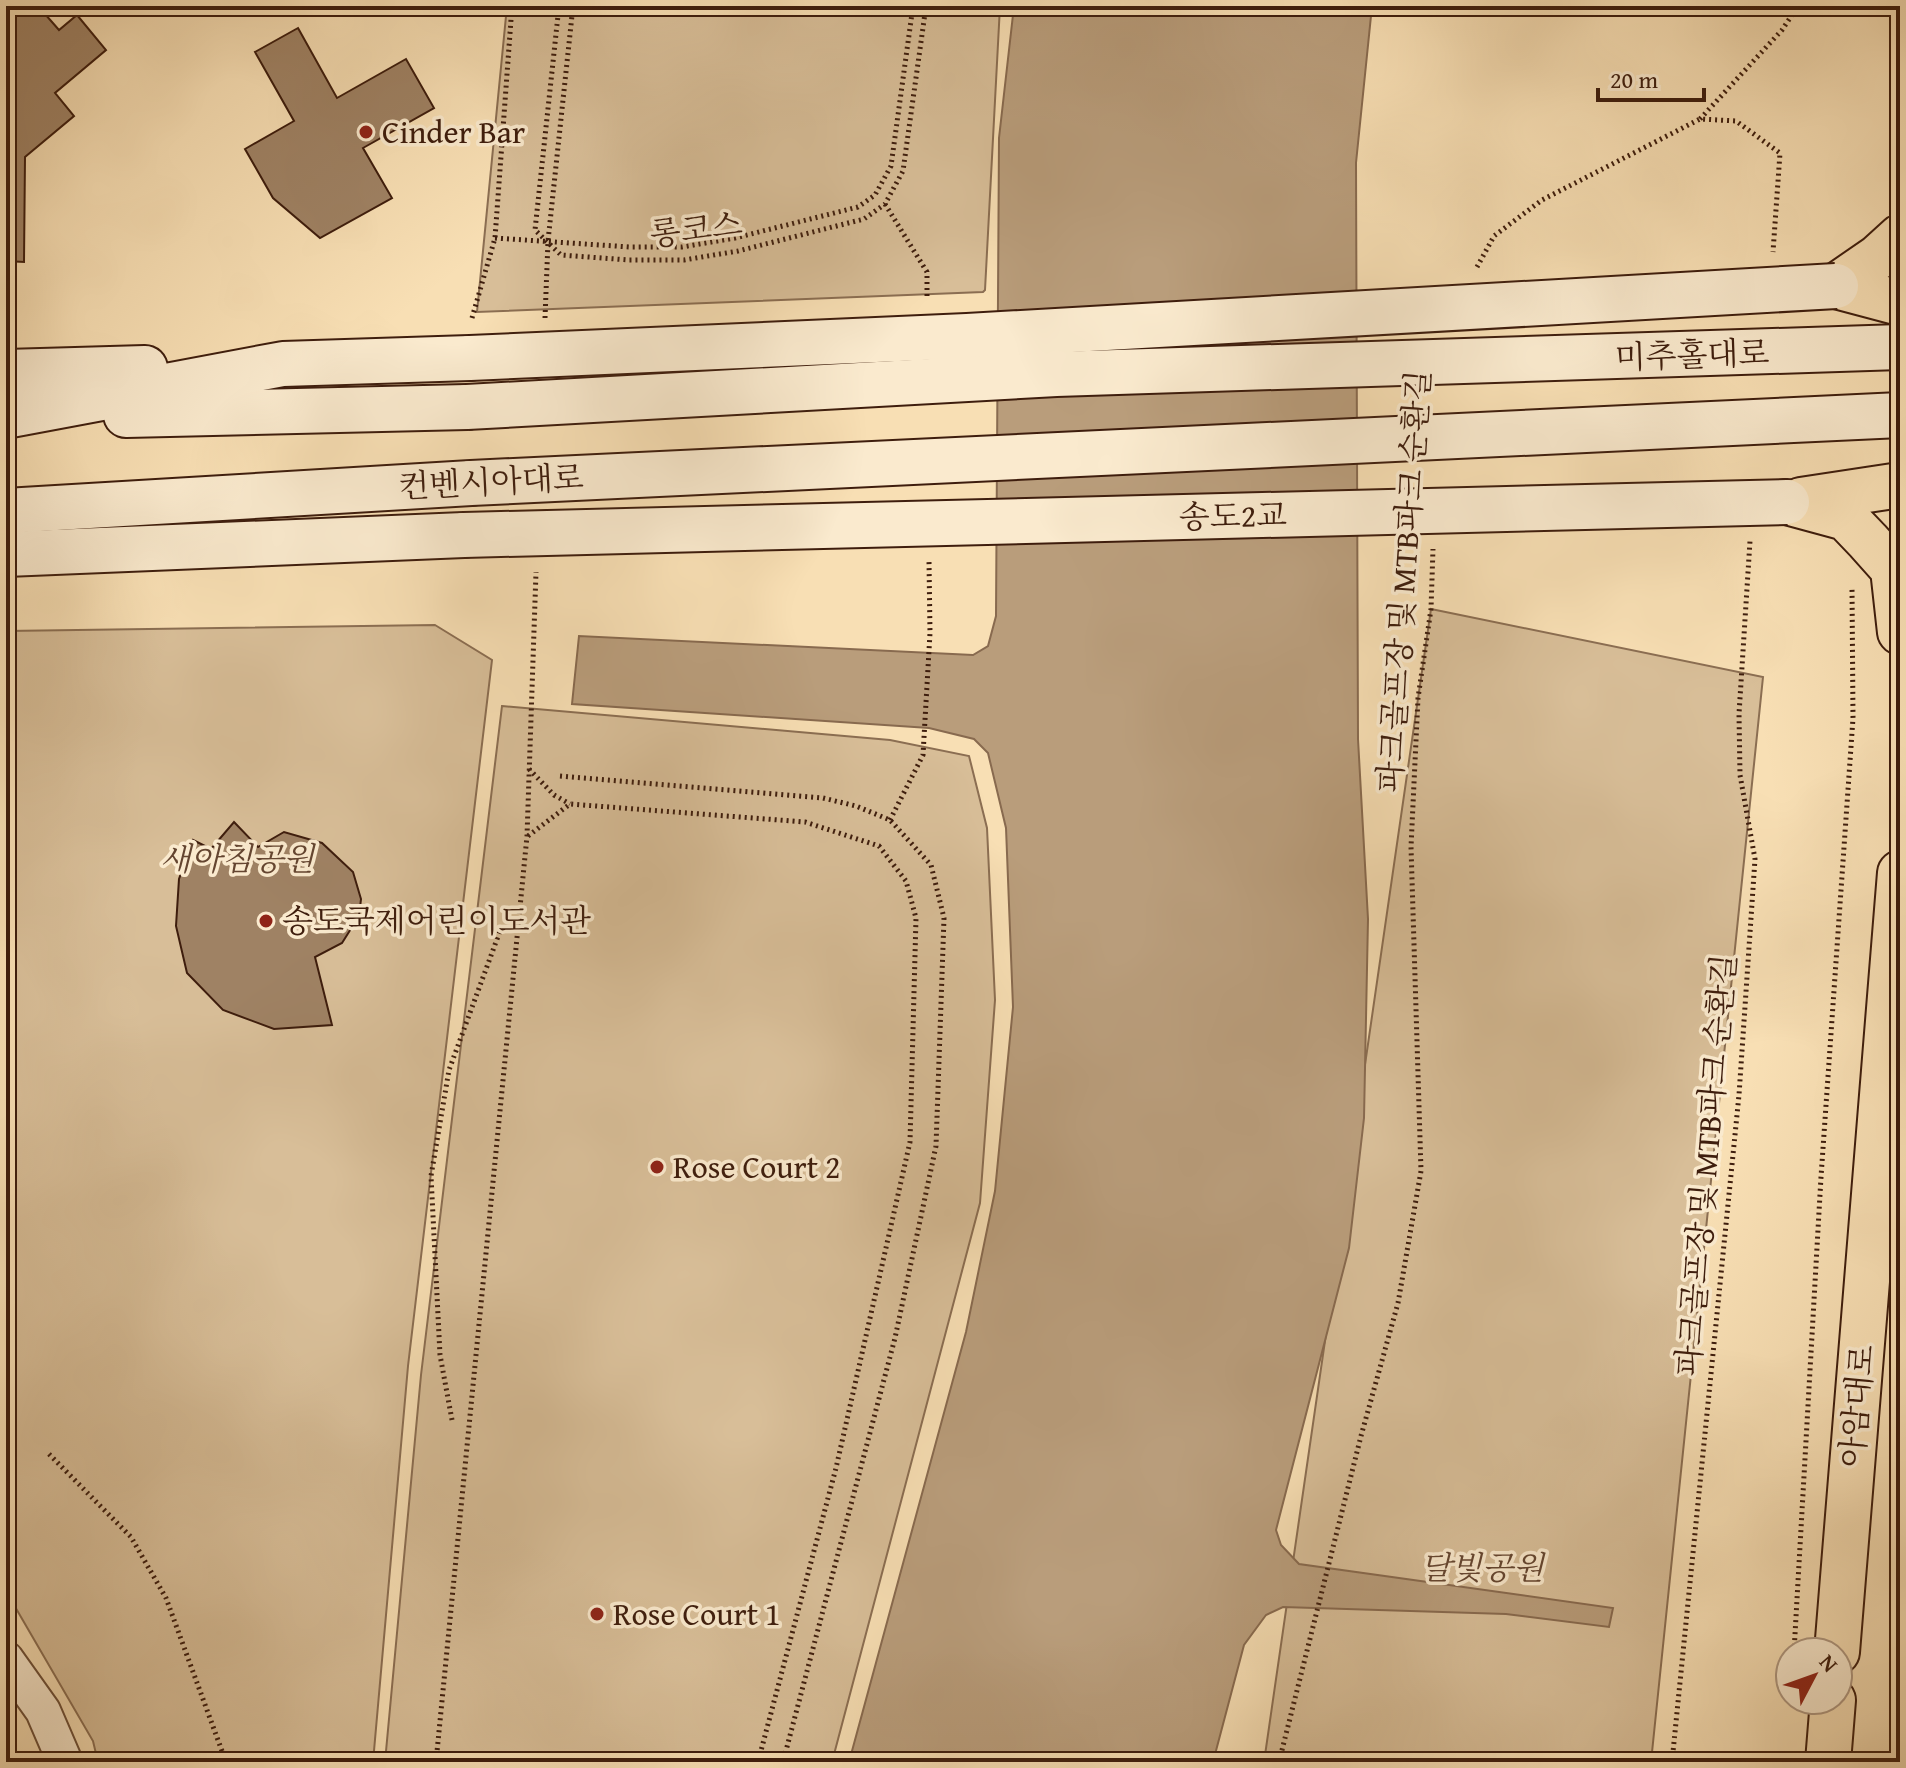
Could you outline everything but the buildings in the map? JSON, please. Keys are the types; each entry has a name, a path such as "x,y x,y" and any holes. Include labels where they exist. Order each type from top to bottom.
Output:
{"main road":[{"path":"1836,286 1878,257 1900,237"},
{"name":"미추홀대로","path":"470,340 967,336 1483,289 1836,286"},
{"path":"1836,286 1900,303"},
{"path":"6,417 283,364 470,340"},
{"name":"미추홀대로","path":"6,417 467,407 972,379 1900,347"},
{"path":"6,372 283,364"},
{"name":"컨벤시아대로","path":"6,511 471,483 1900,415"},
{"path":"1787,502 1900,485"},
{"path":"1787,502 1846,518 1893,569 1900,632"},
{"name":"송도2교","path":"972,522 1787,502"},
{"name":"컨벤시아대로","path":"6,554 464,535 972,522"},
{"name":"아암대로","path":"1838,1636 1895,988 1900,873"},
{"path":"1828,1762 1832,1716"}],"street":[{"path":"6,1659 43,1711 65,1762"}],"path":[{"path":"470,340 495,238 512,6"},
{"path":"548,241 535,230 559,6"},
{"path":"545,321 548,241 573,6"},
{"path":"495,238 630,247 682,247 735,238 858,207 875,195 891,166 913,6"},
{"name":"롱코스","path":"548,241 561,255 684,260 738,251 864,219 885,204 903,171 926,6"},
{"path":"1483,289 1494,236 1542,200 1700,119 1782,30 1798,6"},
{"path":"1700,119 1736,121 1780,153 1772,256"},
{"name":"파크골프장 및 MTB파크 순환길","path":"1672,1762 1739,1095 1755,859 1740,775 1739,714 1751,531"},
{"name":"파크골프장 및 MTB파크 순환길","path":"1279,1762 1361,1436 1398,1303 1421,1171 1411,847 1418,698 1431,609 1433,548"},
{"path":"436,1762 527,836 536,561"},
{"path":"1795,1636 1822,1161 1853,718 1852,575"},
{"path":"890,820 923,755 930,633"},
{"path":"529,769 554,795 570,804 805,822 879,846 906,881 916,918 910,1142 836,1468 758,1762"},
{"path":"560,776 823,798 856,806 890,820 931,865 944,918 936,1146 895,1338 783,1762"},
{"path":"527,836 570,804"},
{"path":"452,1420 440,1355 431,1176 449,1070 500,931"},
{"path":"49,1454 131,1537 166,1598 226,1762"}],"green space":[{"path":"507,6 1000,6 985,290 477,312"},
{"name":"달빛공원","path":"1431,609 1763,677 1651,1762 1264,1762"},
{"name":"새아침공원","path":"435,625 492,660 408,1366 373,1762 98,1762 93,1741 14,1605 6,1600 6,631"},
{"path":"502,706 890,740 969,756 987,828 995,1000 980,1203 832,1762 385,1762 421,1375"}],"shaded area":[{"path":"1014,6 1372,6 1356,163 1358,739 1368,919 1364,1118 1349,1248 1276,1530 1281,1545 1299,1564 1613,1608 1609,1627 1506,1614 1283,1607 1266,1615 1244,1645 1213,1762 849,1762 966,1332 995,1191 1013,1007 1006,828 988,753 974,739 929,728 572,704 579,636 973,655 988,646 996,616 999,138"}],"place":[{"name":"Cinder Bar","path":"366,132"},
{"name":"송도국제어린이도서관","path":"266,921"},
{"name":"Rose Court 2","path":"657,1167"},
{"name":"Rose Court 1","path":"597,1614"}]}
